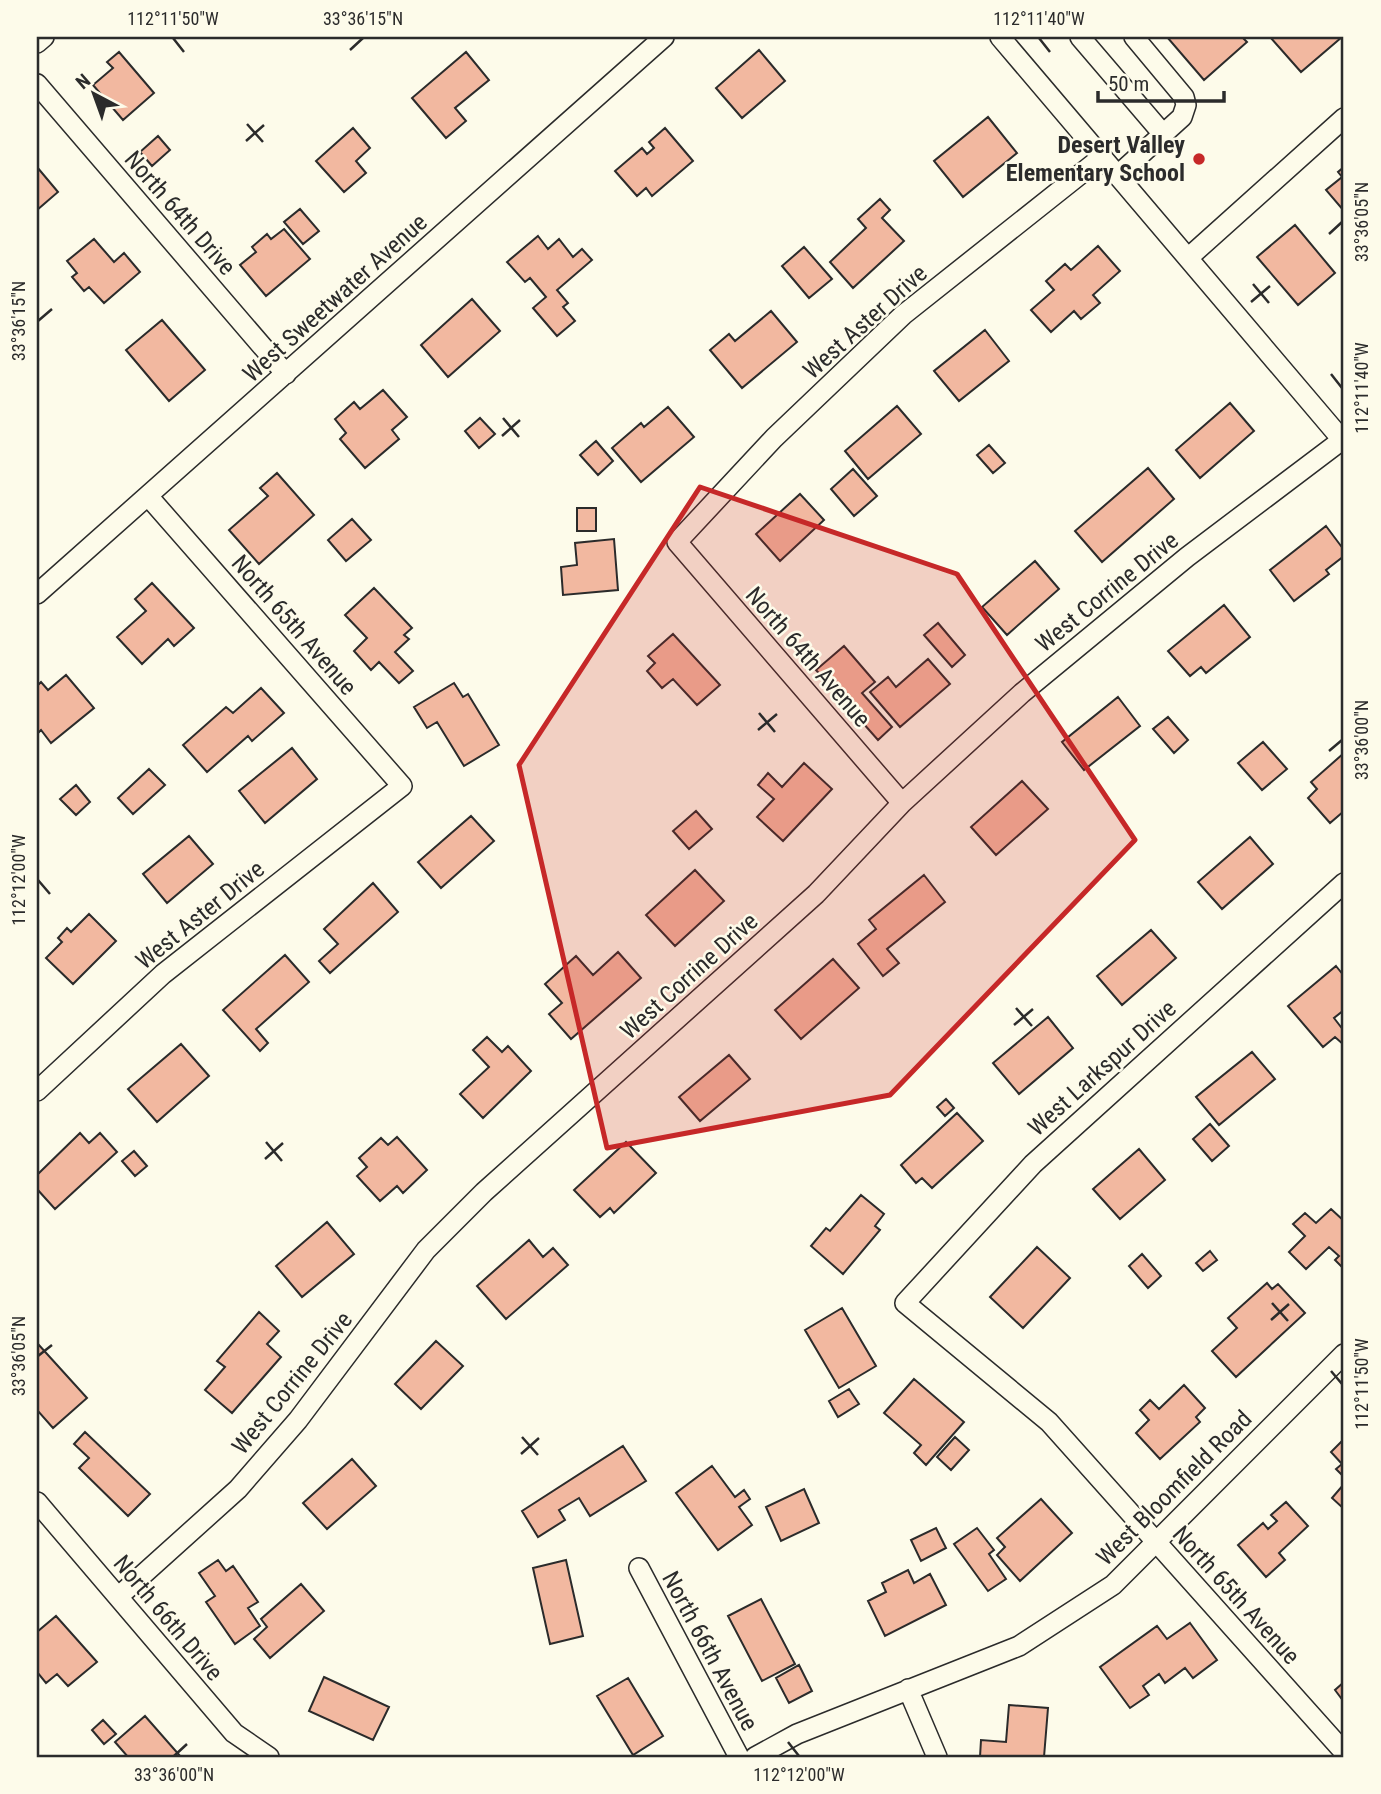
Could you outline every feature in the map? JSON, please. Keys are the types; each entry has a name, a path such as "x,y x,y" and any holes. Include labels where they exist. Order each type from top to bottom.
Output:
{"street":[{"path":"37,43 44,37"},
{"name":"West Sweetwater Avenue","path":"37,594 664,37"},
{"path":"1000,37 1343,441"},
{"path":"1080,37 1163,134"},
{"path":"1118,175 1182,117 1186,105 1184,97 1134,37"},
{"name":"North 64th Drive","path":"37,85 286,374"},
{"path":"1188,258 1344,118"},
{"name":"West Aster Drive","path":"677,542 774,438 903,316 1102,157"},
{"name":"West Corrine Drive","path":"118,1597 237,1489 298,1420 426,1250 484,1192 816,894 902,803 1022,693 1187,557 1343,441"},
{"name":"North 65th Avenue","path":"148,496 402,786"},
{"name":"North 64th Avenue","path":"677,542 902,803"},
{"name":"West Aster Drive","path":"37,1091 163,974 402,786"},
{"name":"West Larkspur Drive","path":"905,1303 1033,1164 1344,883"},
{"name":"North 65th Avenue","path":"905,1303 1049,1422 1344,1752"},
{"name":"West Bloomfield Road","path":"755,1757 797,1734 1019,1646 1113,1585 1157,1544 1344,1354"},
{"name":"North 66th Drive","path":"37,1502 234,1733 269,1757"},
{"name":"North 66th Avenue","path":"639,1568 739,1757"},
{"path":"908,1689 937,1757"}],"highlighted area":[{"path":"700,487 957,574 1135,840 890,1095 607,1148 519,765"}],"building":[{"path":"1167,37 1242,37 1247,42 1204,80"},
{"path":"1270,37 1342,37 1301,72"},
{"path":"759,50 785,81 742,118 716,88"},
{"path":"119,52 154,93 123,120 93,85 113,68 107,62"},
{"path":"466,52 489,80 455,108 466,121 446,138 412,98"},
{"path":"988,117 1017,153 963,197 934,161"},
{"path":"353,128 370,148 356,161 366,173 344,192 316,161"},
{"path":"665,128 693,161 652,196 646,188 637,196 615,171 642,148 647,154 654,148 649,142"},
{"path":"158,136 170,150 152,166 140,152"},
{"path":"37,167 58,192 37,210"},
{"path":"1344,167 1344,211 1326,190 1342,177 1338,172"},
{"path":"880,199 890,210 882,218 904,241 853,288 830,262 866,228 858,219"},
{"path":"300,209 319,231 303,244 284,222"},
{"path":"1295,225 1335,273 1298,305 1257,257"},
{"path":"284,229 310,259 266,296 240,265 256,252 252,247 267,234 271,239"},
{"path":"538,236 548,249 559,239 573,257 582,249 592,260 557,290 568,303 563,307 575,321 557,336 533,308 546,297 530,278 525,282 507,262"},
{"path":"94,239 114,262 124,253 140,272 104,303 89,287 84,291 72,277 77,273 67,261"},
{"path":"1098,246 1120,271 1093,295 1100,303 1081,319 1074,311 1051,332 1031,310 1054,290 1046,281 1065,264 1071,270"},
{"path":"804,247 832,279 809,298 782,266"},
{"path":"472,299 500,331 448,377 421,345"},
{"path":"771,311 797,342 742,388 710,350 729,334 735,341"},
{"path":"162,320 205,370 169,401 126,350"},
{"path":"985,330 1009,361 959,401 934,371"},
{"path":"383,390 407,417 392,430 399,439 365,468 340,439 346,433 335,419 354,402 360,409"},
{"path":"1230,403 1254,431 1200,478 1176,450"},
{"path":"897,406 921,434 868,479 845,451"},
{"path":"668,407 694,437 641,482 612,448 641,423 644,427"},
{"path":"480,418 495,434 479,448 465,431"},
{"path":"596,441 613,461 598,475 580,455"},
{"path":"989,445 1005,463 993,473 977,455"},
{"path":"1148,468 1174,499 1102,562 1075,531"},
{"path":"853,469 877,496 854,516 831,489"},
{"path":"277,473 314,515 259,564 229,530 268,496 260,488"},
{"path":"800,494 824,520 780,561 756,534"},
{"path":"577,508 596,508 596,531 577,531"},
{"path":"352,519 371,540 346,561 328,540"},
{"path":"1326,526 1344,550 1344,556 1326,570 1329,574 1294,601 1270,570"},
{"path":"614,539 618,590 563,595 561,567 577,565 575,543"},
{"path":"1035,561 1059,589 1007,635 982,607"},
{"path":"152,583 194,628 174,646 168,639 142,664 117,637 146,611 135,599"},
{"path":"374,588 412,628 404,635 409,639 395,652 413,671 399,683 379,662 371,670 354,651 367,638 345,615"},
{"path":"1224,605 1250,637 1206,673 1201,667 1190,676 1168,651"},
{"path":"938,623 965,655 952,667 924,635"},
{"path":"673,634 720,685 697,705 673,679 662,688 647,671 655,663 648,656"},
{"path":"844,646 875,682 862,693 892,727 878,740 816,670"},
{"path":"928,659 950,684 900,727 870,692 888,677 896,687"},
{"path":"66,675 94,708 51,743 41,730 37,734 37,686 41,682 48,690"},
{"path":"454,683 463,697 468,694 499,745 464,766 437,722 427,728 414,707"},
{"path":"261,688 284,713 252,741 248,736 207,772 183,745 226,707 233,713"},
{"path":"1118,697 1140,726 1084,770 1062,742"},
{"path":"1168,717 1188,740 1174,753 1153,729"},
{"path":"1263,742 1287,769 1262,790 1238,763"},
{"path":"292,748 317,779 265,823 239,791"},
{"path":"1344,753 1344,811 1330,823 1308,798 1317,789 1311,782"},
{"path":"804,763 832,789 783,841 757,817 774,799 758,785 768,773 782,787"},
{"path":"149,769 165,785 133,814 118,798"},
{"path":"1022,781 1048,809 996,855 971,827"},
{"path":"76,785 90,802 76,815 60,799"},
{"path":"696,811 712,829 689,849 673,831"},
{"path":"471,816 494,841 441,888 418,862"},
{"path":"189,836 213,864 167,903 143,874"},
{"path":"1250,837 1273,864 1222,909 1198,882"},
{"path":"695,870 724,901 675,946 646,915"},
{"path":"924,875 945,902 887,949 899,963 883,976 858,944 876,929 869,920"},
{"path":"373,883 398,912 330,973 319,961 338,944 324,929"},
{"path":"89,914 116,941 73,984 46,958 62,942 58,938 67,928 71,932"},
{"path":"1151,930 1176,958 1122,1005 1097,976"},
{"path":"618,952 641,978 571,1039 549,1014 562,1003 545,984 576,956 593,975"},
{"path":"285,955 309,982 256,1029 268,1043 260,1051 223,1010"},
{"path":"833,959 859,988 801,1039 775,1010"},
{"path":"1336,966 1344,976 1344,1010 1334,1018 1344,1031 1344,1045 1335,1037 1323,1047 1288,1006"},
{"path":"1048,1017 1073,1048 1019,1094 993,1063"},
{"path":"487,1037 502,1052 508,1046 531,1071 483,1118 460,1094 489,1067 473,1050"},
{"path":"181,1044 209,1076 157,1122 128,1089"},
{"path":"1252,1052 1275,1079 1219,1125 1196,1097"},
{"path":"729,1055 750,1079 700,1121 679,1097"},
{"path":"946,1099 954,1108 945,1116 937,1107"},
{"path":"957,1113 983,1141 932,1188 922,1178 916,1183 901,1165"},
{"path":"1210,1124 1229,1146 1212,1161 1193,1139"},
{"path":"80,1133 89,1143 100,1133 117,1152 55,1209 37,1189 37,1175"},
{"path":"397,1137 427,1170 403,1193 397,1186 380,1201 357,1176 367,1167 359,1158 381,1138 388,1145"},
{"path":"626,1142 656,1173 614,1213 610,1208 600,1217 574,1190"},
{"path":"1139,1149 1165,1180 1120,1219 1093,1189"},
{"path":"134,1151 147,1166 135,1176 122,1161"},
{"path":"861,1195 884,1214 875,1226 880,1230 843,1274 811,1246 826,1228 830,1231"},
{"path":"1331,1209 1344,1221 1344,1269 1335,1260 1339,1256 1329,1247 1306,1269 1289,1252 1305,1236 1293,1224 1305,1213 1316,1223"},
{"path":"327,1222 354,1254 302,1297 276,1266"},
{"path":"529,1240 543,1257 553,1248 568,1265 506,1319 477,1286"},
{"path":"1037,1247 1070,1278 1023,1328 990,1297"},
{"path":"1210,1251 1217,1260 1203,1271 1196,1263"},
{"path":"1142,1254 1161,1276 1148,1288 1129,1266"},
{"path":"1267,1283 1272,1289 1278,1284 1305,1313 1236,1377 1212,1351 1237,1328 1228,1318"},
{"path":"842,1308 876,1366 839,1388 805,1330"},
{"path":"259,1312 279,1331 267,1344 281,1357 232,1413 205,1390 225,1367 217,1361"},
{"path":"436,1341 463,1366 421,1409 395,1384"},
{"path":"38,1344 87,1398 53,1428 37,1410"},
{"path":"914,1379 964,1422 926,1465 914,1453 921,1445 884,1413"},
{"path":"1184,1385 1205,1408 1196,1417 1200,1422 1160,1459 1136,1433 1149,1420 1140,1410 1150,1400 1159,1409"},
{"path":"849,1389 859,1404 838,1417 829,1401"},
{"path":"85,1432 150,1494 128,1516 79,1468 89,1458 74,1444"},
{"path":"955,1437 969,1450 951,1470 937,1457"},
{"path":"1344,1439 1344,1477 1336,1469 1342,1464 1331,1452"},
{"path":"623,1446 646,1481 590,1516 579,1498 559,1510 565,1520 538,1537 522,1511"},
{"path":"352,1459 376,1486 327,1529 303,1503"},
{"path":"712,1466 735,1497 744,1490 750,1499 739,1507 752,1525 718,1550 676,1493"},
{"path":"1344,1484 1344,1509 1332,1498"},
{"path":"804,1489 819,1523 781,1541 766,1507"},
{"path":"1041,1499 1072,1533 1020,1581 997,1555 1005,1547 997,1538"},
{"path":"1286,1502 1308,1526 1279,1553 1285,1560 1266,1577 1238,1545 1263,1523 1268,1529 1277,1521 1271,1515"},
{"path":"936,1528 946,1548 921,1561 911,1540"},
{"path":"977,1528 994,1550 989,1554 1006,1579 988,1591 954,1544"},
{"path":"218,1560 226,1571 233,1566 258,1602 248,1608 260,1626 235,1644 206,1602 215,1596 199,1573"},
{"path":"566,1560 583,1636 550,1644 533,1568"},
{"path":"908,1570 914,1583 930,1574 946,1605 885,1636 868,1601 886,1592 882,1583"},
{"path":"301,1584 324,1611 270,1658 254,1639 267,1627 261,1619"},
{"path":"761,1599 795,1664 762,1681 728,1616"},
{"path":"56,1616 97,1662 68,1686 57,1674 46,1683 37,1672 37,1632"},
{"path":"1190,1623 1217,1660 1193,1678 1185,1668 1165,1683 1159,1674 1143,1686 1149,1695 1130,1708 1100,1667 1157,1626 1167,1639"},
{"path":"799,1665 812,1691 789,1703 776,1678"},
{"path":"324,1677 389,1707 373,1740 309,1711"},
{"path":"628,1678 663,1736 633,1755 597,1696"},
{"path":"1344,1682 1344,1702 1335,1690"},
{"path":"1009,1705 1048,1708 1044,1757 980,1757 981,1740 1006,1742"},
{"path":"145,1716 181,1757 128,1757 115,1742"},
{"path":"103,1720 116,1734 104,1744 92,1730"}],"place":[{"name":"Desert Valley Elementary School","path":"1199,159"}]}
